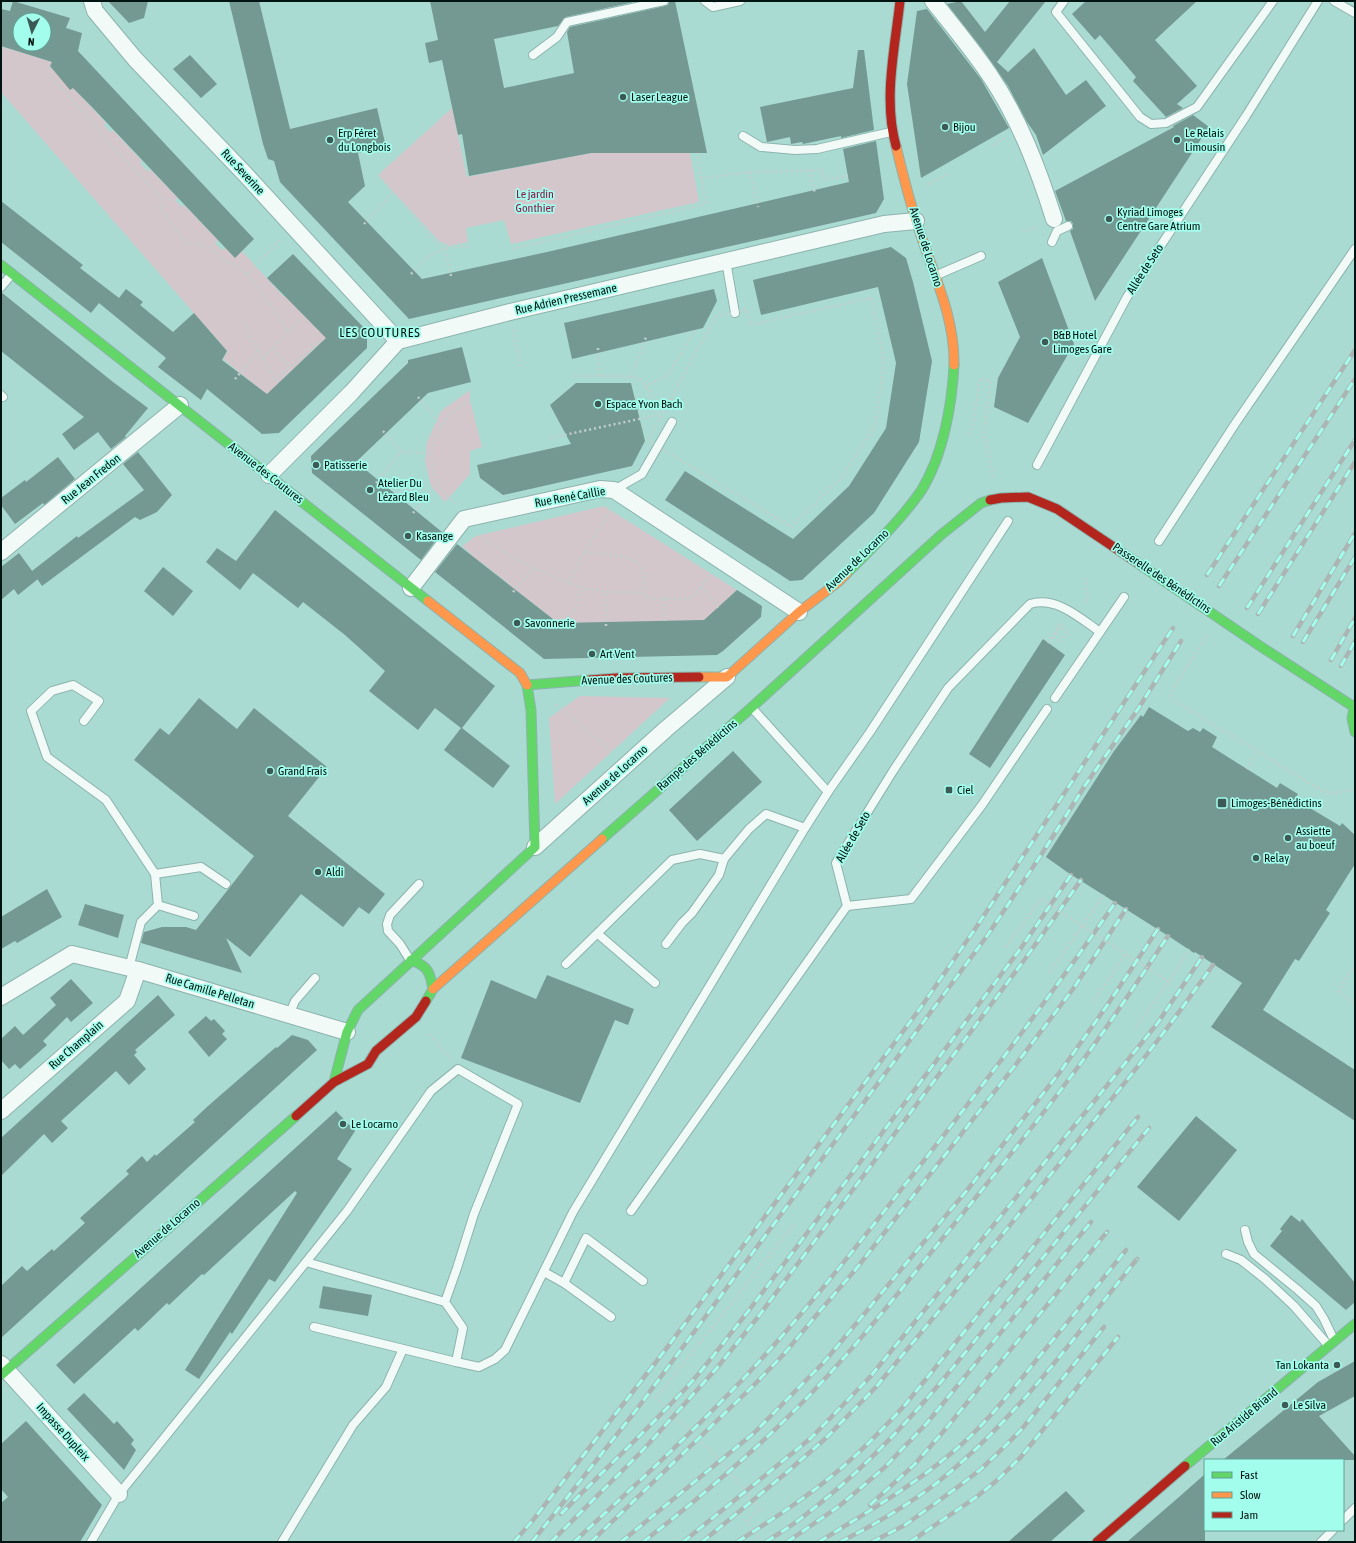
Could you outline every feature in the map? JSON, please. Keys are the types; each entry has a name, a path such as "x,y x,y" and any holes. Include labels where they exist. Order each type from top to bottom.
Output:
{"street":[{"name":"Rue Severine","path":"92,1 95,11 135,59 293,226 398,340"},
{"name":"Avenue de Locarno","path":"334,1082 358,1010 535,847 726,676 799,612 838,582 890,530 921,490 935,463 942,441 953,387 954,342 948,315 936,275 916,221 892,132 890,88 900,1"},
{"path":"933,1 990,74 1021,129 1061,223"},
{"name":"Rue Adrien Pressemane","path":"398,340 510,312 884,224 916,221"},
{"name":"Avenue des Coutures","path":"1,265 520,673 527,684 617,678 726,676"},
{"path":"269,475 351,393 398,340"},
{"name":"Rue Jean Fredon","path":"1,552 180,405"},
{"name":"Rue René Caillie","path":"411,588 464,519 600,489 618,493 799,612"},
{"name":"Passerelle des Bénédictins","path":"960,519 981,503 990,500 1028,497 1044,502 1082,524 1260,646 1354,706"},
{"name":"Rampe des Bénédictins","path":"373,1049 416,1017 433,989 751,708 878,591 960,519"},
{"path":"527,684 531,710 535,847"},
{"path":"1354,706 1352,723 1355,732"},
{"name":"Rue Camille Pelletan","path":"1,996 72,954 133,969 350,1034"},
{"path":"411,960 420,963 427,968 431,976 433,989"},
{"name":"Rue Champlain","path":"1,1111 127,1001 133,969"},
{"name":"Avenue de Locarno","path":"3,1370 334,1082 368,1064 373,1049"},
{"name":"Rue Aristide Briand","path":"1097,1542 1145,1499 1355,1324"},
{"name":"Impasse Dupleix","path":"3,1370 119,1494"}],"lane":[{"path":"533,56 557,37 568,22 664,1"},
{"path":"705,1 713,7 740,1"},
{"path":"1064,1 1056,12 1140,117 1151,124 1166,123 1197,107 1273,1"},
{"name":"Allée de Seto","path":"1037,465 1127,297 1246,116 1318,1"},
{"path":"1334,1 1355,13"},
{"path":"744,136 761,147 795,150 816,149 892,132"},
{"path":"1052,242 1061,223"},
{"path":"1159,541 1235,424 1355,249"},
{"path":"936,275 981,256"},
{"path":"726,261 735,313"},
{"path":"1,287 12,274"},
{"path":"618,493 642,474 672,422"},
{"path":"314,1328 479,1367 495,1359 505,1350 573,1212 828,792 870,732 1008,521"},
{"path":"1056,698 1124,597"},
{"name":"Allée de Seto","path":"847,906 836,863 893,771 948,688 1030,604 1048,602 1072,612 1100,632"},
{"path":"84,721 99,700 73,685 52,691 31,711 47,757 106,800 155,874 158,905"},
{"path":"751,708 759,714 828,792"},
{"path":"631,1211 847,906 911,899 982,805 1048,709"},
{"path":"666,944 682,923 692,913 719,875 724,859 749,829 766,814 806,828"},
{"path":"566,964 672,860 700,854 724,859"},
{"path":"155,874 201,867 226,884"},
{"path":"411,960 400,944 388,931 387,924 390,915 419,884"},
{"path":"158,905 194,916"},
{"path":"133,969 141,922 158,905"},
{"path":"598,934 655,983"},
{"path":"289,1015 295,1001 315,978"},
{"path":"91,1542 119,1494 347,1211 431,1091 458,1069 518,1104 474,1214 445,1302"},
{"path":"1245,1230 1248,1242 1254,1254 1316,1306 1331,1343"},
{"path":"564,1283 586,1238 643,1281"},
{"path":"1226,1254 1241,1260 1266,1280 1331,1343"},
{"path":"306,1262 445,1302 463,1328 456,1362"},
{"path":"544,1272 564,1283 611,1317"},
{"path":"282,1542 353,1425 386,1387 404,1349"},
{"path":"1344,1519 1355,1508"},
{"path":"1321,1542 1332,1531"}],"path":[{"path":"48,74 97,127 101,135 165,202 159,209 185,242 211,247 223,261 234,264 247,274 260,290 288,332"},
{"path":"994,144 1002,139"},
{"path":"512,249 706,204 697,153"},
{"path":"701,178 750,172 810,170 823,170 824,180 848,176"},
{"path":"810,170 815,194"},
{"path":"750,172 758,207"},
{"path":"378,174 436,242 445,248 451,276"},
{"path":"931,184 949,174"},
{"path":"364,224 393,192"},
{"path":"247,274 293,226"},
{"path":"1023,231 1039,226"},
{"path":"411,274 429,256 445,248 469,246"},
{"path":"871,298 884,361 874,426 842,477 791,527 659,445 648,440 716,316 735,313 747,309 750,325 871,298"},
{"path":"510,312 521,366"},
{"path":"263,358 300,320"},
{"path":"244,322 258,350 276,380 321,340"},
{"path":"645,386 667,376 696,330"},
{"path":"631,377 646,337"},
{"path":"598,348 599,376"},
{"path":"272,349 290,367"},
{"path":"235,379 258,350"},
{"path":"575,376 620,376 639,378 650,392 657,415"},
{"path":"969,435 973,424 980,379 991,380 984,433 994,480"},
{"path":"418,397 442,426"},
{"path":"447,496 438,484 432,469 432,453 435,438 445,420 470,400"},
{"path":"550,438 668,413"},
{"path":"383,431 401,452 432,453"},
{"path":"376,483 401,452"},
{"path":"413,513 438,484"},
{"path":"569,582 585,552 609,513 618,493"},
{"path":"474,517 480,535 490,544 535,567 582,588 643,593"},
{"path":"585,552 610,554 628,558 638,564 642,571 643,593 647,598 664,599 688,599 694,596 702,587 720,559"},
{"path":"513,592 535,567"},
{"path":"702,587 720,610"},
{"path":"560,625 575,610 582,588"},
{"path":"606,591 606,626"},
{"path":"664,599 665,624"},
{"path":"1048,643 1058,626 1068,631 1060,642 1053,638 1059,628"},
{"path":"1210,631 1172,689 1170,698 1324,792 1335,793 1355,789"},
{"path":"1340,634 1355,644"},
{"path":"531,710 556,705 618,756"},
{"path":"1247,769 1257,752"},
{"path":"1049,973 1104,895"},
{"path":"1006,947 1041,899 1169,982"},
{"path":"1136,1027 1169,982 1189,949"},
{"path":"1093,1002 1126,954"},
{"path":"1355,965 1338,992 1355,1003"},
{"path":"762,1542 747,1521 760,1509 721,1461 656,1398 794,1224"}],"green space":[{"path":"3,47 12,50 12,52 19,52 52,62 50,68 57,70 106,123 104,125 110,132 113,130 142,161 140,163 147,171 150,169 178,198 175,200 182,207 184,205 218,240 215,243 222,250 225,248 235,258 242,251 284,297 287,294 333,335 320,348 317,346 301,362 303,364 294,373 291,371 282,380 284,383 270,397 223,359 227,351 1,92 1,53"},
{"name":"Le jardin Gonthier","path":"452,108 467,177 591,153 690,153 699,202 511,244 504,220 466,228 468,242 449,246 439,241 378,175"},
{"path":"470,390 470,400 482,447 470,451 470,474 445,502 431,486 425,461 427,442 441,411"},
{"path":"604,506 737,590 722,604 714,617 711,614 704,620 563,627 520,593 517,595 508,588 510,585 482,563 480,566 470,558 472,555 462,546 476,536"},
{"path":"580,696 670,698 555,804 549,718"}],"building":[{"path":"13,1 50,12 12,12 12,49 1,46 1,9 10,11"},
{"path":"108,1 148,1 144,18 129,23"},
{"path":"229,1 259,1 290,129 377,108 386,147 358,153 365,186 348,202 422,279 547,252 849,182 843,149 876,141 884,199 876,213 409,319 280,182 274,161 268,159 263,144"},
{"name":"Laser League","path":"430,1 638,1 566,17 558,26 494,39 504,88 574,73 567,32 570,27 665,6 668,5 669,1 675,1 707,153 591,153 469,176 462,134 458,135 442,60 429,63 425,43 438,40"},
{"path":"961,1 985,32 1010,1 1046,1 997,62 1008,72 1034,48 1066,95 1086,80 1106,106 1043,155 1036,135 1027,122 1008,86 983,50 947,4"},
{"path":"1086,1 1197,1 1155,40 1197,86 1177,104 1183,108 1166,117 1133,81 1136,77 1100,35 1095,40 1072,14"},
{"path":"927,9 981,79 1009,128 921,178 907,84 917,11"},
{"path":"52,13 70,18 66,28 82,33 78,51 254,239 235,258 91,106 73,88 70,90 50,66 52,62 20,52 52,52"},
{"path":"858,50 864,50 874,130 841,138 841,136 803,144 802,142 791,144 790,137 767,142 760,107 853,88"},
{"path":"190,55 217,84 201,98 173,69"},
{"path":"1193,115 1209,127 1095,301 1070,231 1073,229 1073,224 1071,221 1066,221 1055,191 1174,127 1173,126"},
{"path":"1,201 83,265 80,268 119,298 126,289 143,302 140,305 173,332 194,313 227,351 222,360 267,394 326,338 267,278 293,254 367,331 367,348 279,433 262,434 207,389 201,400 158,367 166,358 99,303 91,313 1,242"},
{"path":"891,247 906,258 932,361 919,442 874,513 802,580 790,581 665,500 685,471 793,539 849,486 886,428 896,363 878,287 761,315 753,280"},
{"path":"1042,258 1074,344 1028,423 994,407 998,378 1020,337 998,282"},
{"path":"714,289 717,301 703,328 572,359 564,323"},
{"path":"1,292 113,382 148,408 125,436 126,437 111,449 98,432 74,450 62,434 84,417 1,351"},
{"path":"462,347 471,382 428,393 356,462 442,532 421,560 312,473 311,456 408,363 408,360"},
{"path":"576,383 631,383 645,441 632,466 503,495 480,478 477,465 571,444 550,405"},
{"path":"138,452 172,495 157,512 140,520 135,517 42,586 32,571 77,536 78,538 144,490 123,464"},
{"path":"58,457 75,479 44,505 43,503 15,524 1,505 1,498 25,480 26,482"},
{"path":"275,510 495,686 462,728 510,766 493,788 444,750 461,728 435,708 418,730 369,691 385,671 345,635 303,602 298,608 253,573 240,590 206,562 217,548 236,561"},
{"path":"457,544 558,623 704,620 737,590 762,606 761,617 717,655 544,659 435,572"},
{"path":"19,553 38,579 18,595 14,589 1,600 1,567"},
{"path":"163,567 193,591 173,616 144,591"},
{"path":"1043,639 1065,655 990,768 969,754"},
{"path":"199,698 237,729 254,708 327,767 288,816 385,894 369,914 359,907 343,927 301,894 250,957 226,938 242,973 141,943 144,932 162,927 186,927 196,930 254,856 134,760 160,728 169,735"},
{"name":"Limoges-Bénédictins","path":"1149,707 1188,731 1193,728 1200,732 1203,728 1217,737 1212,747 1277,788 1280,783 1298,794 1295,799 1340,826 1342,823 1355,835 1355,864 1326,910 1330,913 1299,961 1295,959 1263,1010 1355,1070 1355,1121 1211,1027 1242,983 1067,872 1046,857 1114,751 1141,715 1143,717"},
{"path":"733,751 762,782 697,841 669,810"},
{"path":"47,889 62,917 17,943 15,941 1,949 1,917"},
{"path":"85,904 124,915 118,938 78,925"},
{"path":"547,975 634,1009 628,1025 615,1020 580,1103 461,1058 491,980 536,999"},
{"path":"71,979 93,1003 71,1022 67,1017 43,1041 47,1045 20,1069 15,1064 9,1069 1,1060 1,1039 15,1026 23,1035 56,1005 50,998"},
{"path":"158,995 175,1015 135,1050 137,1052 134,1055 146,1069 129,1085 116,1071 61,1121 68,1128 52,1143 44,1134 1,1176 1,1138"},
{"path":"206,1016 211,1021 214,1019 225,1031 222,1034 227,1039 209,1057 188,1032"},
{"path":"292,1035 308,1040 317,1050 1,1338 1,1286 22,1266 27,1271 52,1249 54,1251 85,1223 80,1218 129,1174 126,1171 142,1156 147,1162 155,1154 156,1156 195,1122 193,1120 208,1106"},
{"path":"336,1111 355,1131 337,1159 352,1169 275,1282 269,1279 232,1334 230,1332 199,1379 185,1370 297,1193 295,1191 204,1275 202,1274 169,1305 167,1303 138,1331 135,1328 74,1384 56,1365"},
{"path":"1196,1116 1237,1150 1179,1221 1137,1187"},
{"path":"1291,1215 1300,1222 1302,1219 1355,1283 1355,1302 1346,1310 1270,1246 1282,1231 1280,1229"},
{"path":"323,1286 372,1295 368,1316 319,1308"},
{"path":"1355,1361 1355,1396 1319,1416 1355,1456 1355,1460 1224,1459 1318,1382"},
{"path":"84,1393 114,1424 117,1421 134,1440 131,1444 136,1450 124,1470 67,1409"},
{"path":"26,1421 102,1505 80,1542 1,1542 1,1503 8,1497 1,1489 1,1444"},
{"path":"1204,1475 1205,1542 1127,1542"},
{"path":"1066,1491 1085,1511 1050,1542 1008,1542"}],"railway":[{"path":"1207,575 1355,350"},
{"path":"1219,586 1355,379"},
{"path":"1247,608 1355,440"},
{"path":"1258,614 1355,462"},
{"path":"1293,636 1355,533"},
{"path":"1303,642 1355,557"},
{"path":"1331,660 1355,618"},
{"path":"514,1542 533,1520 666,1349 919,1010 975,929 1173,628"},
{"path":"532,1542 637,1409 987,936 1086,784 1138,709 1181,641"},
{"path":"1341,666 1355,641"},
{"path":"561,1514 671,1403 711,1359 1021,948 1071,875"},
{"path":"551,1542 642,1451 716,1369 758,1317 1025,959 1081,880"},
{"path":"574,1542 724,1399 766,1354 809,1304 871,1229 990,1076 1066,973 1115,903"},
{"path":"591,1542 753,1386 784,1354 856,1269 1073,989 1126,909"},
{"path":"621,1542 754,1433 825,1361 968,1189 1060,1072 1158,929"},
{"path":"643,1542 702,1495 759,1444 796,1409 837,1366 1026,1136 1082,1062 1168,936"},
{"path":"683,1542 811,1438 870,1377 1157,1024 1202,957"},
{"path":"702,1542 825,1439 876,1387 1006,1230 1131,1075 1213,965"},
{"path":"737,1542 822,1484 852,1459 888,1424 1138,1117"},
{"path":"766,1542 799,1520 841,1486 893,1436 941,1382 1149,1128"},
{"path":"787,1542 838,1507 863,1486 885,1467 927,1423 1091,1222"},
{"path":"870,1505 914,1465 943,1432 1107,1232"},
{"path":"819,1542 917,1480 973,1434 1006,1397 1126,1250"},
{"path":"840,1542 878,1522 902,1507 938,1482 966,1458 993,1432 1044,1376 1137,1259"},
{"path":"872,1542 905,1525 980,1470 1021,1430 1104,1327"},
{"path":"910,1542 975,1498 995,1482 1020,1458 1118,1337"}],"traffic: fast":[{"path":"1,265 428,601"},
{"path":"847,573 886,534 904,513 921,491 929,477 941,446 945,430 951,397 954,365"},
{"path":"602,839 751,708 942,534 981,503 990,500"},
{"path":"1136,562 1260,646 1354,707"},
{"path":"334,1082 347,1032 358,1010 535,847 531,710 527,685 590,680"},
{"path":"1355,705 1352,718 1355,732"},
{"path":"411,960 425,967 431,978 433,989 426,1001"},
{"path":"1,1375 296,1116"},
{"path":"1185,1466 1355,1324"}],"traffic: slow":[{"path":"896,146 913,211 946,309 953,346 954,365"},
{"path":"699,677 727,677 799,612 838,582 847,573"},
{"path":"428,601 520,673 527,685"},
{"path":"433,989 602,839"}],"traffic: jam":[{"path":"896,146 892,128 890,92 900,1"},
{"path":"990,500 1028,497 1057,509 1136,562"},
{"path":"590,680 617,678 699,677"},
{"path":"296,1116 334,1082 368,1064 376,1051 416,1017 426,1001"},
{"path":"1097,1542 1185,1466"}],"place":[{"name":"Laser League","path":"623,97"},
{"name":"Bijou","path":"945,127"},
{"name":"Erp Féret du Longbois","path":"330,140"},
{"name":"Le Relais Limousin","path":"1177,140"},
{"name":"Kyriad Limoges Centre Gare Atrium","path":"1109,219"},
{"name":"B&B Hotel Limoges Gare","path":"1045,342"},
{"name":"Espace Yvon Bach","path":"598,404"},
{"name":"Patisserie","path":"316,465"},
{"name":"Atelier Du Lézard Bleu","path":"370,490"},
{"name":"Kasange","path":"408,536"},
{"name":"Savonnerie","path":"517,623"},
{"name":"Art Vent","path":"592,654"},
{"name":"Grand Frais","path":"270,771"},
{"name":"Ciel","path":"949,790"},
{"name":"Limoges-Bénédictins","path":"1222,803"},
{"name":"Assiette au boeuf","path":"1288,838"},
{"name":"Relay","path":"1256,858"},
{"name":"Aldi","path":"318,872"},
{"name":"Le Locarno","path":"343,1124"},
{"name":"Tan Lokanta","path":"1337,1365"},
{"name":"Le Silva","path":"1285,1405"}],"district":[{"name":"LES COUTURES","path":"380,332"}]}
